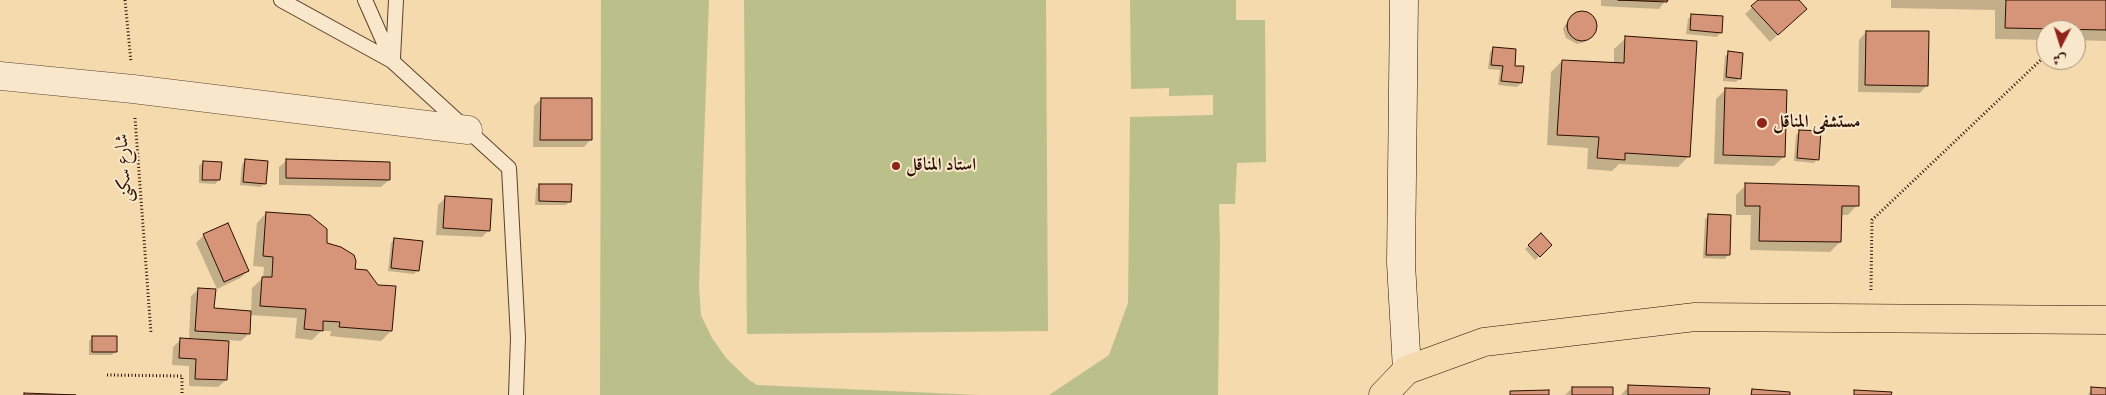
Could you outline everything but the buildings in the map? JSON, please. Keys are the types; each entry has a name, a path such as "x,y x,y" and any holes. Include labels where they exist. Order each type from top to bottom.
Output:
{"main road":[{"path":"1382,395 1408,370 1484,342 1695,317 2106,320"}],"street":[{"path":"1404,0 1401,263 1408,370"},
{"path":"0,76 133,89 468,130"}],"lane":[{"path":"281,0 392,61 509,168 518,338 516,395"},
{"path":"366,0 392,61"},
{"path":"392,61 396,0"}],"path":[{"name":"شارع سكنى","path":"125,0 151,333"},
{"path":"1871,318 1872,220 2036,64"},
{"path":"107,375 182,376 182,395"}],"green space":[{"path":"601,0 709,0 699,286 701,315 712,338 726,358 757,385 979,395 600,395"},
{"name":"استاد المناقل","path":"744,0 1046,0 1048,331 747,334"},
{"path":"1130,0 1236,0 1236,20 1265,20 1266,162 1237,163 1235,204 1219,204 1218,395 1049,395 1109,355 1128,303 1130,117 1213,115 1213,95 1169,96 1169,88 1131,89"}],"place":[{"name":"مستشفى المناقل","path":"1762,123"},
{"name":"استاد المناقل","path":"896,166"}]}
